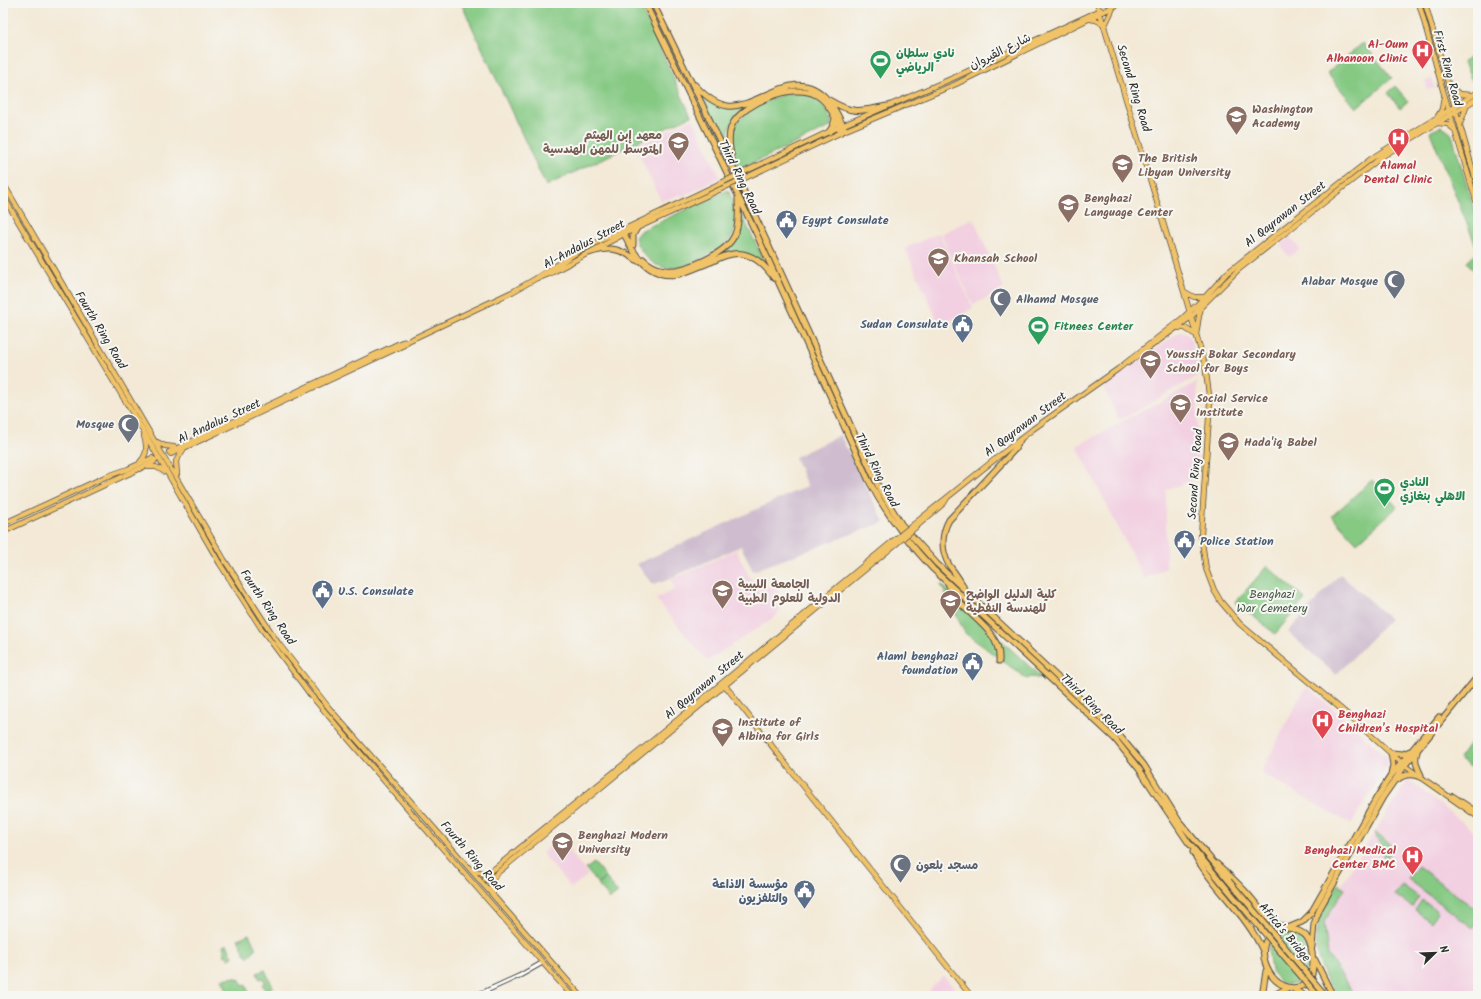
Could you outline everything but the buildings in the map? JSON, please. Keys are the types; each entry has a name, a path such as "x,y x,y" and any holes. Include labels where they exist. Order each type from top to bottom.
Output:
{"highway":[{"name":"Third Ring Road","path":"645,3 737,195 869,480 893,522 909,542 947,582 1115,739 1139,769 1188,842 1226,882"},
{"name":"Third Ring Road","path":"653,3 734,170 880,490 893,511 913,538 964,589 1119,735 1144,765 1179,821 1208,855 1226,882"},
{"path":"691,80 711,100 718,104 728,106 737,105 778,89 794,86 804,86 815,90 828,99 852,111 859,112 887,106"},
{"path":"734,170 729,142 729,133 732,126 742,113 757,103 781,93 796,90 811,92 822,99 842,129"},
{"path":"828,99 842,129"},
{"path":"829,132 833,126 835,117"},
{"path":"624,231 638,253 648,263 658,269 680,269 706,259 728,245 735,234 738,223 737,195"},
{"path":"633,245 633,236 637,228"},
{"path":"624,231 636,255 649,268"},
{"path":"589,253 609,248 620,250 649,268 664,274 678,274 729,255 743,254 751,256 759,261 779,285"},
{"path":"964,589 958,577 949,565 944,553 943,538 946,527 949,520 1015,449 1020,440"},
{"path":"947,582 962,605 992,635 998,647 1000,661"},
{"path":"1272,996 1289,988 1305,985 1310,981 1313,971 1312,947 1314,924 1320,908 1377,806 1404,764 1478,671"},
{"path":"1390,777 1393,765 1391,753 1403,754 1415,750 1478,676"},
{"path":"1415,750 1415,760 1421,776"},
{"path":"1264,954 1266,942 1269,936 1275,932 1302,922 1311,913 1377,797 1390,777 1404,764"},
{"path":"1391,785 1400,777 1407,774 1421,776"},
{"path":"1188,842 1205,870 1251,927 1264,954 1266,968 1262,996"},
{"path":"1208,855 1228,873 1266,916 1273,922 1303,933 1312,947"},
{"name":"Africa's Bridge","path":"1226,882 1318,996"},
{"name":"Africa's Bridge","path":"1226,882 1326,996"},
{"path":"1312,955 1333,996"},
{"path":"1266,968 1272,980 1282,987 1289,988 1305,996"}],"main road":[{"name":"Second Ring Road","path":"1097,3 1205,365 1210,402 1203,495 1201,547 1206,569 1214,590 1221,602 1240,624 1404,764"},
{"path":"1090,17 1097,3"},
{"path":"1104,3 1117,5"},
{"name":"First Ring Road","path":"1419,3 1444,94 1478,207"},
{"name":"First Ring Road","path":"1425,3 1478,188"},
{"path":"1090,17 1104,25 1117,5"},
{"path":"842,129 887,106 1117,5"},
{"name":"شارع القيروان","path":"842,129 886,113 956,84 1090,17"},
{"path":"1448,84 1458,94 1465,95 1476,93"},
{"name":"Al Qayrawan Street","path":"1118,369 1202,306 1238,270 1383,156 1437,122 1476,93"},
{"path":"1438,117 1444,94"},
{"name":"Al Qayrawan Street","path":"1455,109 1467,105 1478,98"},
{"path":"1460,126 1467,105"},
{"name":"Al Qayrawan Street","path":"494,873 895,543 942,500 947,498 1064,406 1127,364 1177,328 1227,273 1372,158 1438,117 1450,112"},
{"path":"1437,122 1446,124 1455,130"},
{"name":"Al-Andalus Street","path":"535,279 579,251 624,231 829,132 842,129"},
{"name":"Al-Andalus Street","path":"535,279 545,276 589,253 624,231 637,228 747,177 842,129"},
{"name":"Fourth Ring Road","path":"3,183 236,579 278,643 329,708 581,996"},
{"name":"Fourth Ring Road","path":"3,196 260,628 291,670 392,791 572,996"},
{"name":"Al Andalus Street","path":"260,411 170,454 170,451 180,446 404,345 408,341 478,309 535,279"},
{"path":"1184,292 1194,297 1205,297"},
{"path":"1177,328 1185,328 1196,335 1198,316 1202,306"},
{"path":"134,466 143,459 146,452 146,444 141,427"},
{"path":"154,439 159,444 165,446 180,446"},
{"path":"178,480 175,465 177,457 186,447"},
{"path":"3,524 105,477 152,458 155,460 144,467 3,532"},
{"path":"144,467 156,467 167,473"},
{"path":"78,489 81,496"},
{"path":"291,670 295,666"},
{"path":"724,684 971,996"},
{"path":"1404,764 1478,817"},
{"path":"1421,776 1478,813"},
{"path":"469,868 482,873 494,873 491,885 494,897"}],"street":[{"path":"475,996 521,976 542,963"}],"shaded area":[{"path":"1432,78 1435,88 1427,90 1427,84 1424,82"},
{"name":"معهد إبن الهيثم المتوسط للمهن الهندسية","path":"693,119 720,178 682,197 681,194 661,201 635,146"},
{"path":"973,218 1004,288 973,305 941,234"},
{"name":"Khansah School","path":"939,233 973,308 940,326 905,248"},
{"path":"1290,237 1300,249 1289,257 1280,245"},
{"name":"Youssif Bokar Secondary School for Boys","path":"1183,331 1191,339 1199,375 1128,416 1121,419 1118,418 1103,386"},
{"path":"1197,382 1198,478 1166,490 1166,568 1144,579 1077,446"},
{"path":"840,435 884,522 753,571 741,546 664,581 652,584 637,564 807,486 795,457"},
{"name":"الجامعة الليبية الدولية للعلوم الطبية","path":"736,550 757,591 775,584 784,605 776,616 707,661 656,599 675,589 671,580"},
{"path":"1340,574 1390,619 1336,675 1288,632"},
{"name":"Benghazi Children's Hospital","path":"1306,688 1309,688 1389,758 1388,766 1351,824 1261,773 1298,700"},
{"name":"Benghazi Medical Center BMC","path":"1408,779 1478,835 1478,996 1352,996 1323,954 1320,919"},
{"name":"Benghazi Modern University","path":"559,838 588,875 571,888 542,853"},
{"path":"943,975 961,996 925,996"}],"green space":[{"path":"461,3 639,3 691,116 546,186"},
{"path":"1363,43 1392,78 1356,108 1327,73"},
{"path":"1478,54 1478,67 1474,69 1478,78 1478,84 1474,85 1463,61"},
{"path":"1395,86 1408,101 1400,108 1388,93"},
{"path":"805,93 821,103 827,110 832,119 830,127 738,170 733,152 732,133 740,120 754,108 771,100 786,94"},
{"path":"702,96 722,107 746,107 731,125 728,135 727,148"},
{"path":"1441,126 1447,129 1452,135 1478,223 1478,251 1430,132"},
{"path":"728,190 735,212 736,223 733,235 722,247 695,262 669,268 654,264 640,249 635,237 640,231"},
{"path":"741,213 766,265 733,252 719,255 733,242 736,237 740,227"},
{"path":"1478,252 1478,275 1467,262"},
{"path":"1372,480 1397,507 1357,543 1332,516"},
{"name":"Benghazi War Cemetery","path":"1267,566 1305,599 1275,634 1236,602"},
{"path":"941,584 1043,679 1031,677 1027,679 965,633"},
{"path":"1478,732 1478,772 1459,759"},
{"path":"1374,832 1394,847 1386,859 1383,856 1384,852 1382,846"},
{"path":"594,863 606,877 598,884 586,869"},
{"path":"1418,866 1474,908 1478,903 1478,921 1473,928 1408,879"},
{"path":"606,878 618,893 610,899 598,885"},
{"path":"1338,884 1345,888 1324,922 1328,955 1355,996 1342,996 1328,983 1318,957 1316,946 1322,914"},
{"path":"1402,885 1419,897 1412,907 1395,895"},
{"path":"1422,900 1438,912 1431,922 1415,910"},
{"path":"1285,933 1299,937 1306,948 1309,972 1305,981 1301,983 1281,984 1271,971 1268,949 1272,939"},
{"path":"249,934 256,949 247,957 238,939"},
{"path":"227,944 233,957 229,959 223,952 225,951 223,946"},
{"path":"265,970 273,987 265,990 262,984 265,983 263,978 260,979 257,973"},
{"path":"236,977 237,979 239,978 243,986 246,985 250,996 230,996 222,979"}],"place":[{"name":"Al-Oum Alhanoon Clinic","path":"1423,70"},
{"name":"نادي سلطان الرياضي","path":"881,80"},
{"name":"Washington Academy","path":"1236,136"},
{"name":"Alamal Dental Clinic","path":"1398,158"},
{"name":"معهد إبن الهيثم المتوسط للمهن الهندسية","path":"678,162"},
{"name":"The British Libyan University","path":"1123,184"},
{"name":"Benghazi Language Center","path":"1069,224"},
{"name":"Egypt Consulate","path":"786,240"},
{"name":"Khansah School","path":"939,278"},
{"name":"Alabar Mosque","path":"1394,300"},
{"name":"Alhamd Mosque","path":"1000,318"},
{"name":"Sudan Consulate","path":"963,344"},
{"name":"Fitnees Center","path":"1039,346"},
{"name":"Youssif Bokar Secondary School for Boys","path":"1150,380"},
{"name":"Social Service Institute","path":"1180,424"},
{"name":"Mosque","path":"129,444"},
{"name":"Hada'iq Babel","path":"1229,462"},
{"name":"النادي الاهلي بنغازي","path":"1384,508"},
{"name":"Police Station","path":"1184,560"},
{"name":"U.S. Consulate","path":"323,610"},
{"name":"الجامعة الليبية الدولية للعلوم الطبية","path":"723,610"},
{"name":"كلية الدليل الواضح للهندسة النفطية","path":"951,620"},
{"name":"Alaml benghazi foundation","path":"973,682"},
{"name":"Benghazi Children's Hospital","path":"1323,740"},
{"name":"Institute of Albina for Girls","path":"723,748"},
{"name":"Benghazi Modern University","path":"563,862"},
{"name":"Benghazi Medical Center BMC","path":"1412,876"},
{"name":"مسجد بلعون","path":"901,884"},
{"name":"مؤسسة الاذاعة والتلفزيون","path":"804,910"}]}
